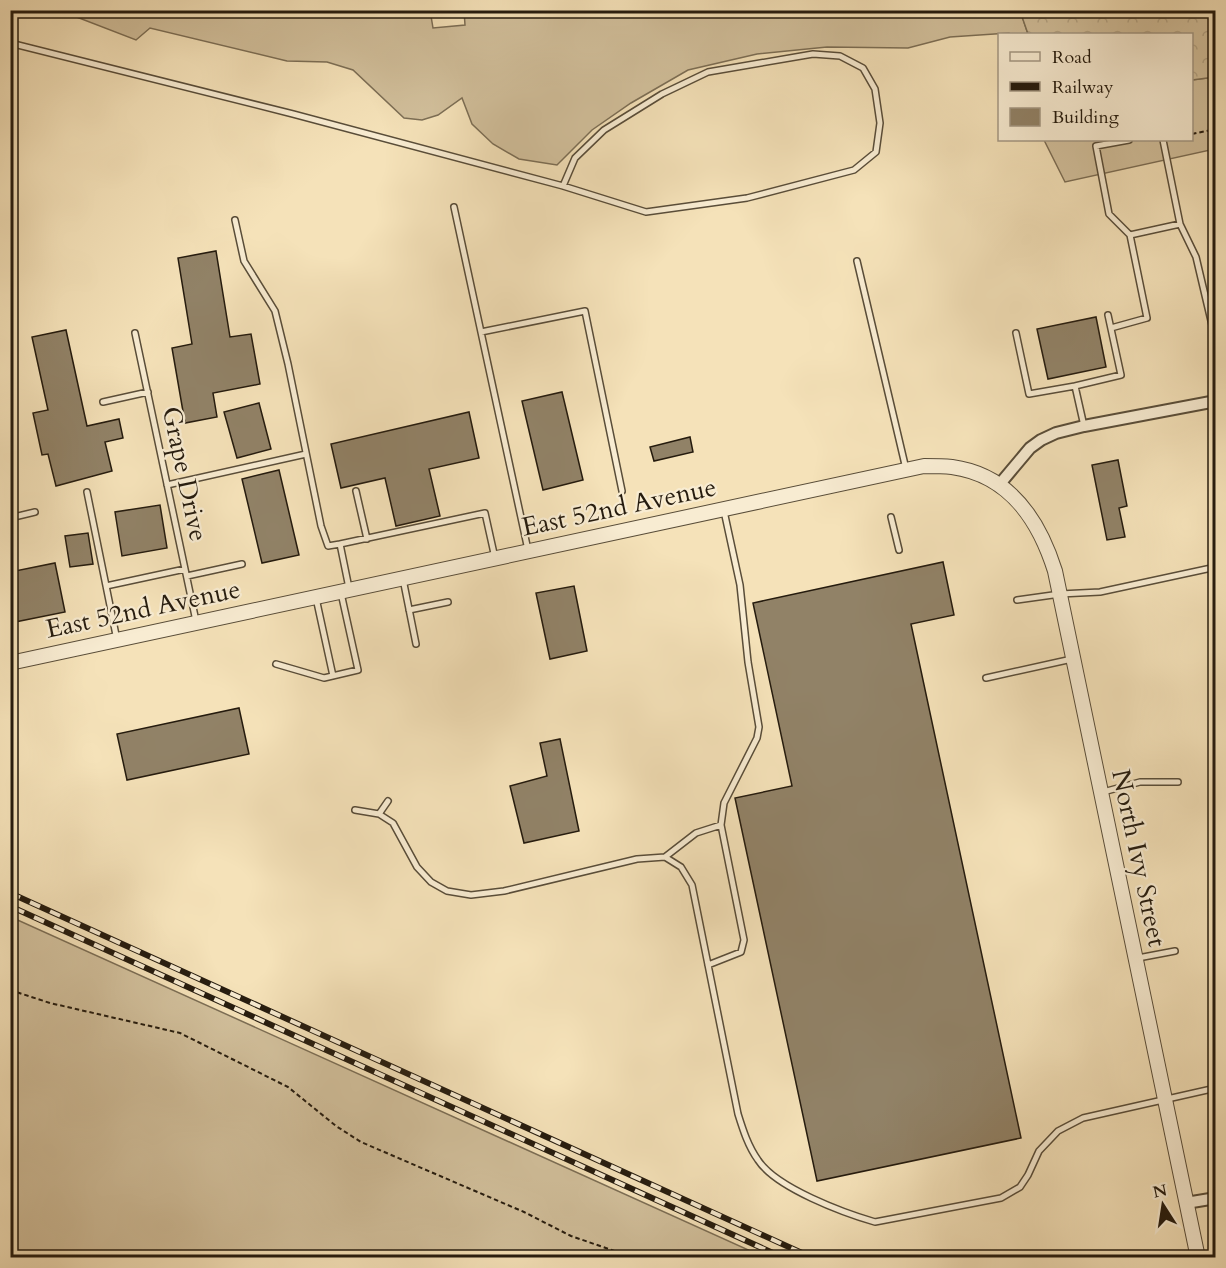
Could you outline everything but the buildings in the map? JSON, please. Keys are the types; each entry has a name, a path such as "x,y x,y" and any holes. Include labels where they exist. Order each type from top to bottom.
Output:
{"street":[{"path":"999,485 1030,448 1056,433 1215,401"},
{"name":"East 52nd Avenue","path":"10,663 924,466 952,467 976,473 999,485"},
{"name":"North Ivy Street","path":"999,485 1032,517 1046,542 1055,571 1198,1257"},
{"path":"1186,1203 1215,1198"}],"lane":[{"path":"10,43 293,114 563,186 646,212 747,198 854,170 876,152 880,123 875,89 863,68 840,56 813,54 708,72 662,94 604,130 575,158 563,186"},
{"path":"1111,328 1147,318 1130,235 1109,214 1096,146 1124,141"},
{"path":"1163,141 1180,224 1196,257 1215,342"},
{"path":"454,207 528,551"},
{"path":"235,220 244,261 275,311 321,526 328,546 485,513 495,558"},
{"path":"1130,235 1180,224"},
{"path":"857,261 906,470"},
{"path":"481,332 585,311 622,491"},
{"path":"1017,333 1029,394 1075,386 1121,375 1108,315"},
{"name":"Grape Drive","path":"135,333 196,622"},
{"path":"1075,386 1084,426"},
{"path":"103,402 148,392"},
{"path":"167,485 306,453"},
{"path":"356,491 367,538"},
{"path":"87,492 117,640"},
{"path":"708,965 741,952 744,940 721,825 724,803 757,738 759,727 747,662 740,585 724,509"},
{"path":"10,518 35,513"},
{"path":"891,517 899,550"},
{"path":"276,664 324,678 358,670 340,544"},
{"path":"186,576 242,564"},
{"path":"1017,600 1060,594 1100,592 1215,567"},
{"path":"106,586 185,568"},
{"path":"403,578 416,644"},
{"path":"315,597 333,676"},
{"path":"409,610 448,602"},
{"path":"986,678 1073,659"},
{"path":"1101,792 1140,782 1178,782"},
{"path":"379,814 388,801"},
{"path":"355,810 379,814 393,823 417,867 431,882 447,891 471,895 549,881 638,859 665,857 696,833 721,825"},
{"path":"665,857 681,867 692,885 738,1114 747,1140 759,1162 778,1182 855,1216 875,1222 1001,1198 1020,1187 1039,1151 1058,1131 1083,1118 1215,1088"},
{"path":"1136,959 1174,951"}],"path":[{"path":"1193,134 1215,129"},
{"path":"11,990 50,1003 180,1033 288,1086 336,1126 361,1142 524,1212 571,1236 635,1257"}],"green space":[{"path":"430,10 433,28 465,25 464,10 1020,10 1028,33 950,37 908,48 827,47 757,54 688,70 631,103 592,130 557,165 519,159 493,144 472,124 462,98 438,115 422,120 404,118 353,70 327,62 287,61 150,28 136,40 61,11"},
{"path":"1020,11 1215,11 1215,77 1193,80 1193,33 1028,33"},
{"path":"1215,77 1215,149 1065,182 1044,141 1193,141 1193,80"},
{"path":"11,917 764,1257 11,1257"}],"railway":[{"path":"10,893 813,1258"},
{"path":"14,908 784,1258"}]}
